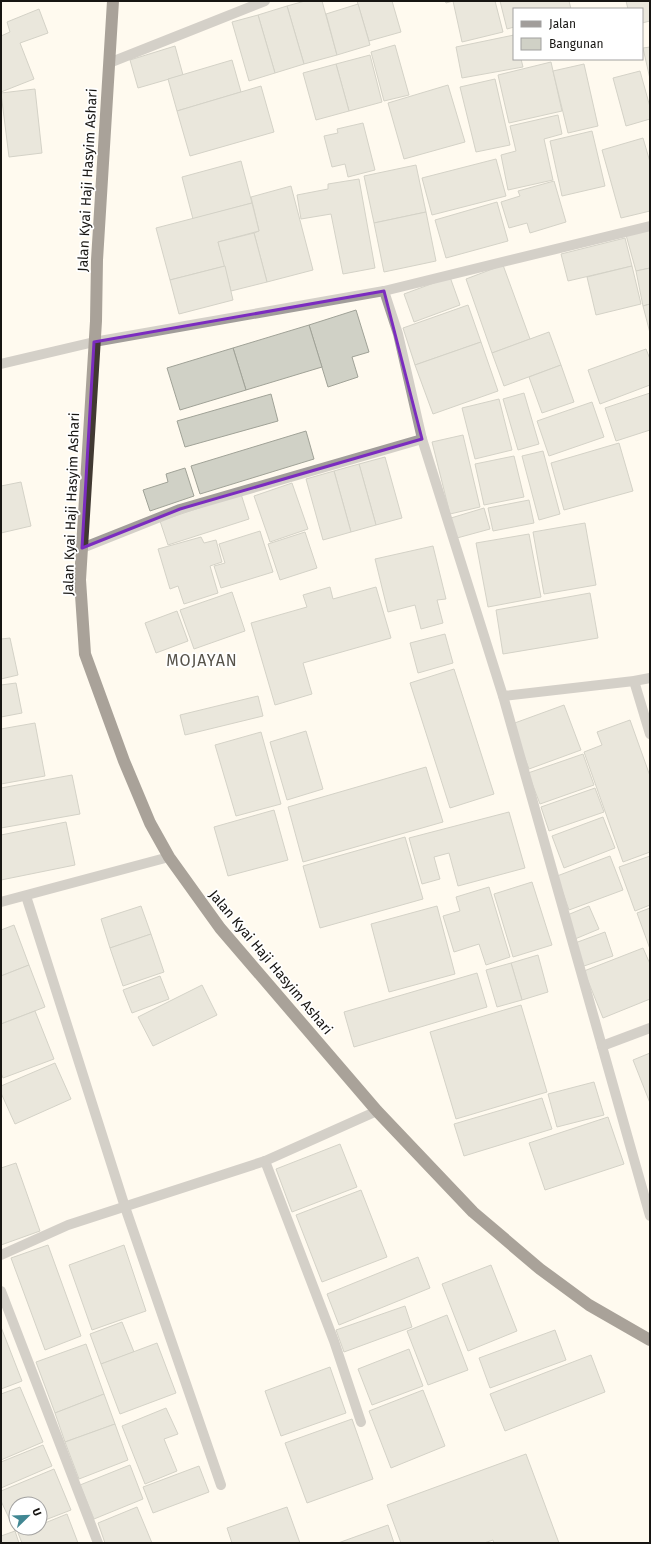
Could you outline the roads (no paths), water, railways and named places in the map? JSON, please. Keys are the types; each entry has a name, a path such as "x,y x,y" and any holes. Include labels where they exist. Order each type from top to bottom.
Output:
{"highway":[{"name":"Jalan Kyai Haji Hasyim Ashari","path":"113,1 97,260 96,321 80,580 85,654 124,761 150,823 169,857 220,928 377,1111 473,1212 540,1269 589,1305 650,1340"}],"street":[{"path":"110,63 265,1"},
{"path":"1,364 94,342 384,290 650,226"},
{"path":"384,290 398,334 422,439 502,696 650,1216"},
{"path":"82,548 180,509 422,439"},
{"path":"502,696 634,682 650,678"},
{"path":"634,682 650,734"},
{"path":"1,902 169,857"},
{"path":"26,896 125,1207 221,1485"},
{"path":"602,1046 650,1028"},
{"path":"1,1255 68,1225 266,1161 377,1111"},
{"path":"266,1161 334,1341 361,1422"},
{"path":"1,1291 98,1543"}],"district":[{"name":"MOJAYAN","path":"202,660"}]}
